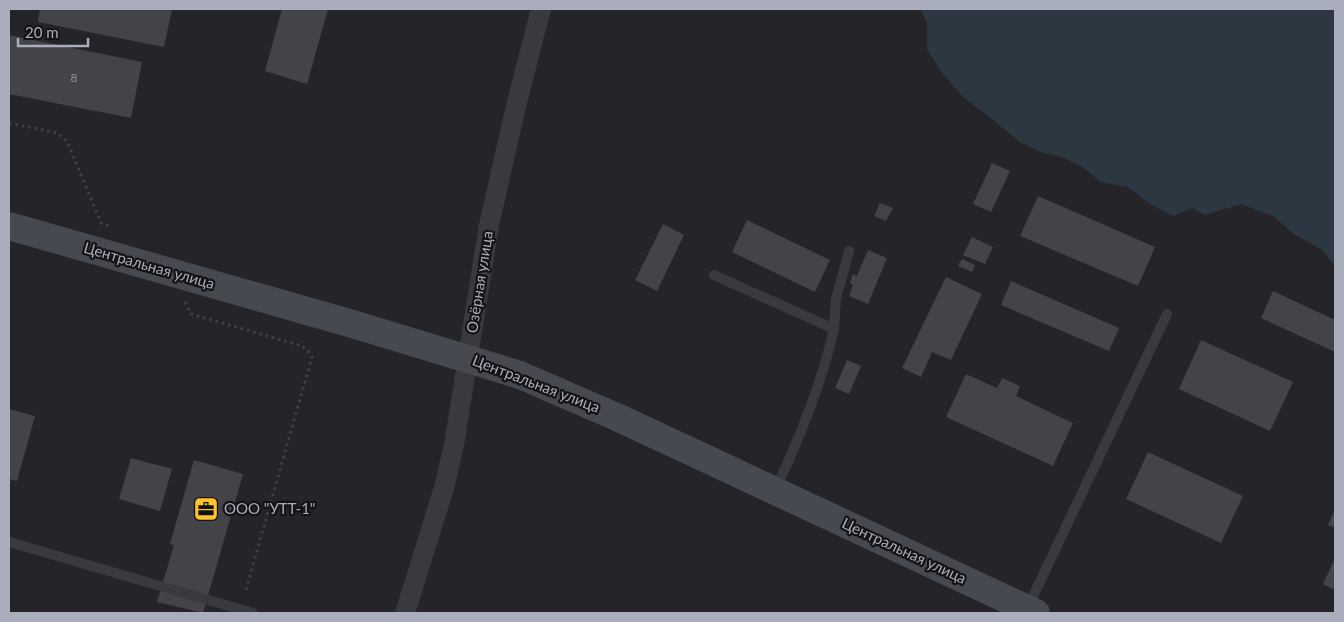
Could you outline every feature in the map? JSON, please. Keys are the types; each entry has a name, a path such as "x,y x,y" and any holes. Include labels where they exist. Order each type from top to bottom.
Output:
{"street":[{"name":"Озёрная улица","path":"405,613 444,488 454,445 483,258 496,192 541,9"},
{"name":"Центральная улица","path":"9,226 469,358 565,393 1032,611"}],"lane":[{"path":"775,491 813,404 824,372 834,329 836,299 849,251"},
{"path":"714,275 834,329"},
{"path":"1032,611 1167,314"},
{"path":"9,542 253,613"}],"path":[{"path":"9,123 57,134 67,141 101,223 110,227"},
{"path":"192,278 185,305 191,314 302,346 310,352 312,357 240,609"}],"shaded area":[{"path":"9,9 1335,9 1335,613 9,613"},
{"path":"920,9 1335,9 1335,266 1321,249 1295,235 1273,216 1241,204 1205,215 1192,208 1173,216 1150,204 1128,187 1101,182 1084,168 1064,158 1041,152 1020,142 963,97 942,73 927,49 927,23"}],"building":[{"path":"40,9 172,9 164,47 38,22"},
{"path":"282,9 328,9 307,84 265,71"},
{"path":"9,35 142,62 131,118 9,94"},
{"path":"992,163 1010,171 991,212 973,204"},
{"path":"1038,196 1155,247 1138,286 1020,236"},
{"path":"880,203 893,208 886,221 874,216"},
{"path":"747,220 830,260 815,292 732,252"},
{"path":"663,224 684,235 657,291 635,280"},
{"path":"972,237 993,247 985,264 963,255"},
{"path":"868,250 887,258 868,304 849,296 853,285 850,283 853,274 857,276"},
{"path":"962,259 975,265 972,272 958,266"},
{"path":"946,277 982,294 951,360 932,352 921,377 902,368"},
{"path":"1011,281 1119,328 1109,351 1001,305"},
{"path":"1273,291 1335,320 1335,352 1261,318"},
{"path":"1201,340 1293,382 1270,431 1179,389"},
{"path":"847,360 861,366 849,394 835,388"},
{"path":"966,374 997,388 1002,378 1020,386 1016,396 1073,423 1053,466 946,417"},
{"path":"9,409 35,416 17,481 9,479"},
{"path":"1148,452 1243,496 1221,543 1126,499"},
{"path":"131,458 172,469 160,511 119,499"},
{"name":"ООО \"УТТ-1\"","path":"194,460 243,474 203,613 157,602 174,545 170,544"},
{"path":"1335,509 1335,528 1328,525"},
{"path":"1335,558 1335,590 1323,584"}],"place":[{"name":"ООО \"УТТ-1\"","path":"206,509"}]}
